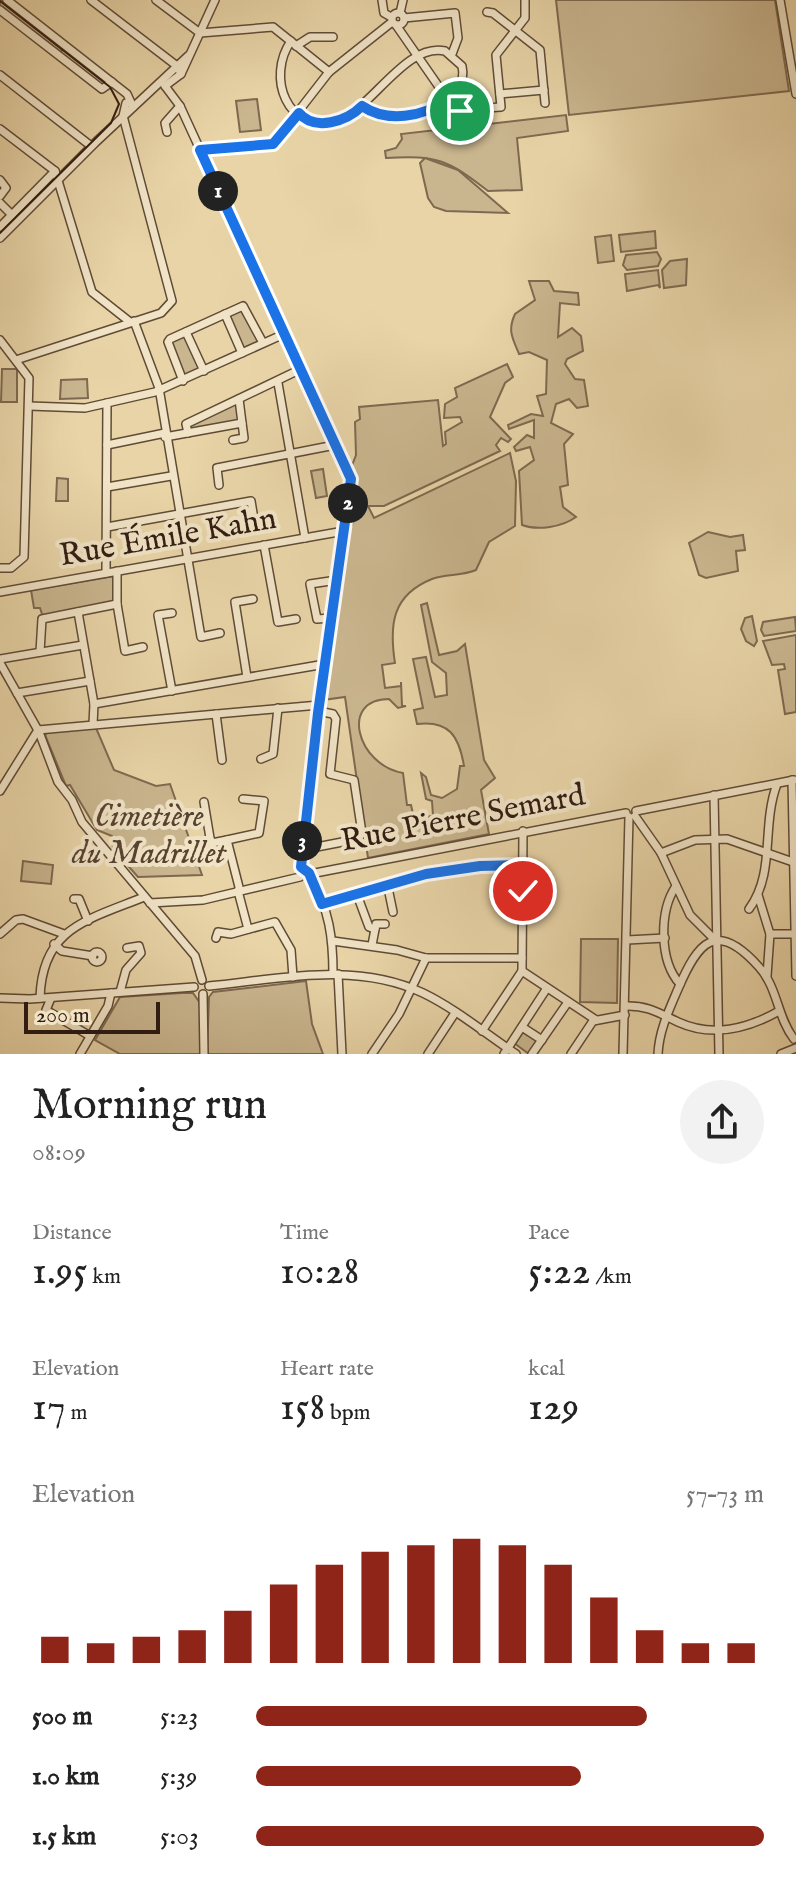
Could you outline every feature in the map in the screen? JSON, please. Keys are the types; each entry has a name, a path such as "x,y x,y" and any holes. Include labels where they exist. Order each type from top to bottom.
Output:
{"street":[{"path":"7,0 112,82 131,104"},
{"path":"91,0 179,70"},
{"path":"156,0 200,33 273,27 329,72"},
{"path":"0,227 123,116 131,104 179,70 215,0"},
{"path":"382,0 384,13 447,100 460,111 501,107 496,55 525,18 525,0"},
{"path":"393,22 402,24 403,0"},
{"path":"780,0 796,94"},
{"path":"0,10 102,89 112,82"},
{"path":"487,12 540,50 545,103"},
{"path":"402,15 455,13 458,38 452,54"},
{"path":"200,150 247,148 277,141 329,72 393,22"},
{"path":"333,37 310,37 283,53 277,76 283,96 311,121 332,123 353,115 377,87 437,49 452,54 460,61 463,79 457,93 430,111 382,117 362,106"},
{"path":"0,75 89,144"},
{"path":"167,80 351,479 301,850 305,875 322,904 333,941 342,1054"},
{"path":"500,94 544,90"},
{"path":"167,132 165,123 180,106"},
{"path":"16,360 165,310 172,301 172,291 123,116"},
{"path":"0,129 57,175 92,292 132,322 159,391 171,476 201,637 220,633"},
{"path":"0,238 57,175"},
{"path":"0,180 6,188 0,196"},
{"path":"0,203 12,215"},
{"path":"183,381 168,342 186,332 243,306 247,308 263,343"},
{"path":"225,314 242,353"},
{"path":"186,332 204,371"},
{"path":"29,406 85,408 159,391 284,334"},
{"path":"0,340 29,378 24,557 11,568 0,568"},
{"path":"188,433 186,424 278,383 299,370"},
{"path":"278,383 305,538"},
{"path":"233,440 244,438 239,399"},
{"path":"106,573 107,403"},
{"path":"107,445 242,423"},
{"path":"219,485 217,468 335,445"},
{"path":"107,487 171,476"},
{"path":"107,527 251,501 254,519"},
{"name":"Rue Émile Kahn","path":"0,592 344,531"},
{"path":"264,545 278,622 296,619"},
{"path":"117,571 117,604 125,651 143,647"},
{"path":"331,618 317,619 310,584 337,580"},
{"path":"247,677 235,602 253,599"},
{"path":"40,652 42,619 117,604"},
{"path":"78,612 94,704 93,724"},
{"path":"172,613 158,615 172,691"},
{"path":"83,645 0,661 38,730 58,782 72,800 82,822 196,958 202,980 209,986 335,974 386,979 412,988 482,1031 506,1051 516,1054"},
{"path":"94,704 325,664"},
{"path":"17,693 90,681"},
{"path":"38,730 278,708 319,708 333,714 336,719 330,774 354,780 362,837 301,850"},
{"path":"261,759 273,754 278,708"},
{"path":"216,714 222,760"},
{"path":"0,791 38,730"},
{"path":"794,780 796,976"},
{"name":"Rue Pierre Semard","path":"54,944 64,934 88,921 147,900 203,900 305,875 794,780"},
{"path":"749,909 766,874 766,825 777,784"},
{"path":"714,795 719,1054"},
{"path":"204,802 212,843 261,831 264,801 243,799"},
{"path":"631,814 661,853 696,923 716,941"},
{"path":"623,1054 631,814"},
{"path":"482,1031 522,971 523,831"},
{"path":"661,853 685,843 714,839 740,841 793,862"},
{"path":"227,840 248,929"},
{"path":"322,904 387,883 455,868 523,865"},
{"path":"387,883 393,912"},
{"path":"676,886 669,901 665,938 669,963 680,984"},
{"path":"356,892 369,927 375,929"},
{"path":"758,895 770,934 767,976 779,1011 795,1043 781,1054"},
{"path":"74,899 79,899 88,921"},
{"path":"0,934 16,920 23,919 64,934"},
{"path":"216,938 218,932 231,934 275,922 287,940 293,977"},
{"path":"372,945 376,924 385,924"},
{"path":"770,934 794,934"},
{"path":"627,940 665,938"},
{"path":"333,941 372,945 426,958 522,958"},
{"path":"658,1054 667,1015 699,947 726,941 748,955 767,976"},
{"path":"40,998 44,964 54,944 62,951 93,956"},
{"path":"80,1054 126,970 141,953 139,946 127,948"},
{"path":"372,1054 412,988 426,958"},
{"path":"522,971 596,1020"},
{"path":"0,998 51,998 194,987 202,980"},
{"path":"204,1054 203,994 209,986"},
{"path":"194,987 203,994"},
{"path":"506,1051 547,988"},
{"path":"51,998 46,1010 90,1036"},
{"path":"532,1054 568,1002"},
{"path":"571,1054 596,1020 625,1010 647,1007 690,1027 719,1031 751,1024 779,1011"},
{"path":"428,1054 455,1013"},
{"path":"522,1027 542,1040"}],"green space":[{"path":"0,0 65,47 59,54 0,8"},
{"path":"556,0 775,0 789,91 569,115"},
{"path":"257,99 261,130 240,132 236,101"},
{"path":"566,115 568,131 517,138 522,190 488,191 452,166 431,159 386,158 385,151 396,148 402,139 401,134"},
{"path":"425,158 458,170 508,213 446,211 434,207 428,198 420,163"},
{"path":"655,231 656,248 621,252 619,235"},
{"path":"611,235 614,261 598,263 595,237"},
{"path":"657,252 661,259 658,266 627,270 623,265 626,255"},
{"path":"687,259 686,285 664,288 662,270 670,261"},
{"path":"658,270 660,288 658,285 627,291 625,274"},
{"path":"529,281 549,281 554,291 578,293 579,305 560,303 558,337 572,328 581,336 583,351 567,359 565,364 575,379 584,380 588,406 577,408 569,399 556,404 551,423 573,434 564,444 568,485 560,487 563,507 576,517 542,528 522,525 519,471 534,460 530,447 516,451 514,447 527,435 534,438 534,420 509,429 508,425 531,414 543,416 537,396 546,394 547,360 529,352 519,354 511,330 515,314 535,300"},
{"path":"243,307 260,342 242,350 227,315"},
{"path":"185,334 201,369 183,377 171,340"},
{"path":"507,364 513,377 505,383 490,417 511,439 508,442 501,438 496,445 500,451 384,506 368,506 374,518 510,453 516,481 515,526 489,542 476,570 432,579 408,594 396,613 393,636 395,663 382,665 385,688 401,686 401,682 402,706 406,706 398,708 389,699 373,702 364,709 359,720 365,746 374,758 387,768 403,773 407,805 411,805 414,818 433,816 432,801 426,799 421,773 426,777 431,795 442,798 457,789 460,766 464,766 459,746 451,732 437,725 417,724 414,710 423,708 413,659 426,657 435,697 447,695 446,673 432,662 421,605 427,603 439,655 457,651 465,644 484,760 495,778 481,790 489,834 368,858 345,697 323,700 348,526 352,525 356,500 353,497 356,479 351,468 356,455 355,422 360,419 359,407 438,400 443,446 446,444 445,432 462,422 460,417 444,418 445,404 457,397 455,388"},
{"path":"2,369 17,369 17,402 1,402"},
{"path":"87,379 88,398 60,399 61,380"},
{"path":"236,403 240,420 191,429 190,425"},
{"path":"323,469 327,496 316,498 311,471"},
{"path":"57,478 68,479 68,501 56,501"},
{"path":"708,532 730,537 743,535 745,550 736,551 738,571 706,578 699,575 689,543"},
{"path":"114,576 114,603 43,617 40,608 34,608 31,590"},
{"path":"752,616 757,641 754,646 746,641 741,629 745,618"},
{"path":"795,617 796,631 764,636 761,630 763,622"},
{"path":"796,635 796,712 785,714 778,670 785,669 784,664 772,665 763,641"},
{"name":"Cimetière du Madrillet","path":"96,728 114,770 156,786 170,784 202,875 138,877 113,849 112,836 97,830 70,785 66,786 45,735 50,730"},
{"path":"23,861 53,865 51,884 21,881"},
{"path":"581,939 618,939 617,1003 580,1002"},
{"path":"306,981 312,1024 323,1054 207,1054 209,997 213,992"},
{"path":"193,993 200,1003 201,1054 120,1054 95,1040 120,997"},
{"path":"521,1031 538,1040 529,1054 514,1043"}],"tram line":[{"path":"0,1 110,87 119,104 111,123 0,233"}],"route":[{"path":"460,111 455,110 447,100 430,111 382,117 362,106 353,115 332,123 311,121 299,113 273,144 200,150 351,479 318,713 299,862 301,867 309,873 322,904 397,880 480,866 523,865 523,891"}]}
